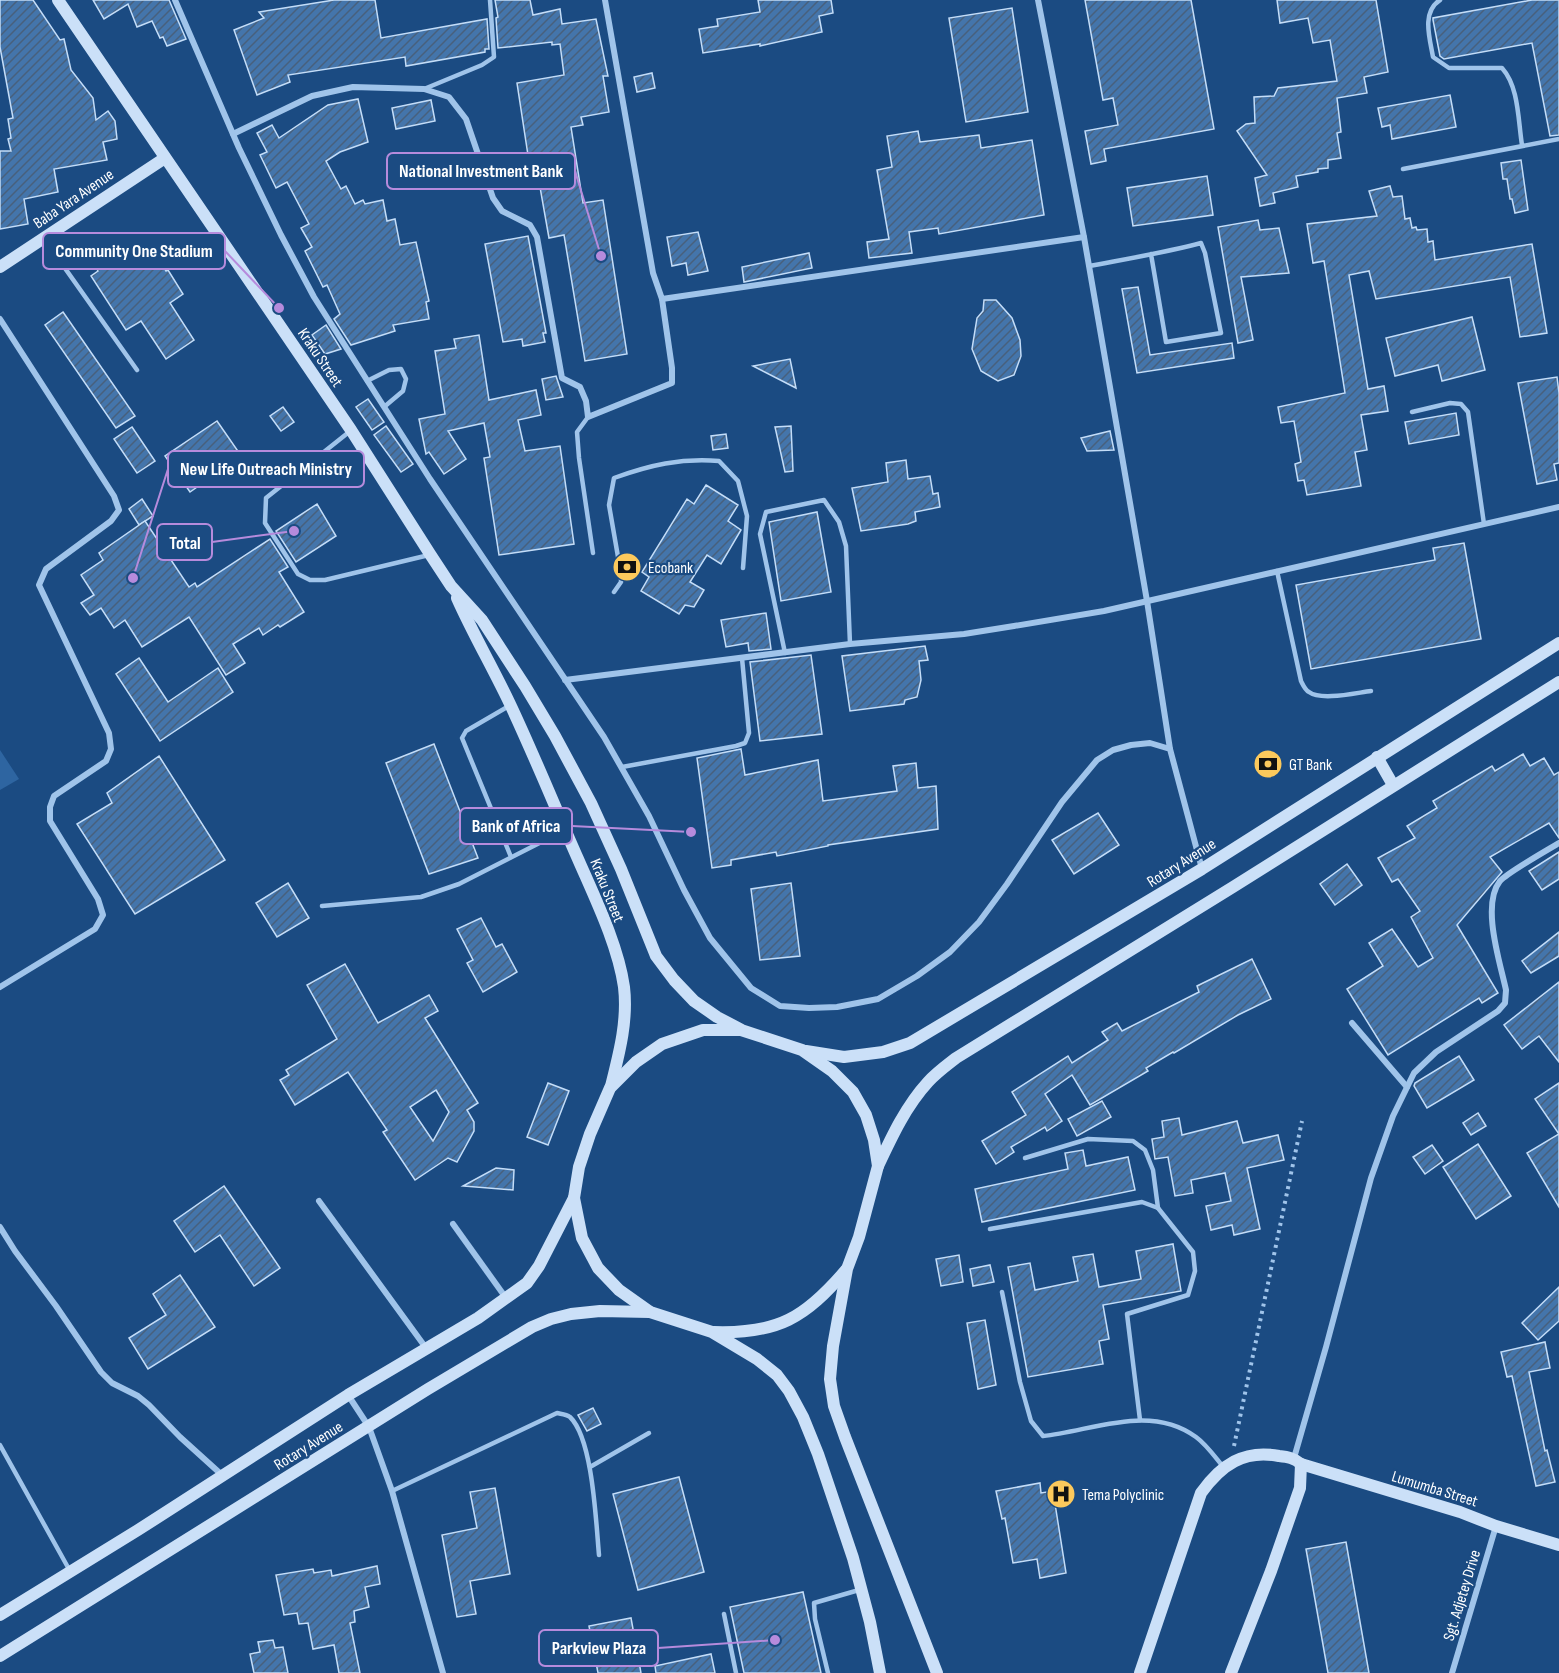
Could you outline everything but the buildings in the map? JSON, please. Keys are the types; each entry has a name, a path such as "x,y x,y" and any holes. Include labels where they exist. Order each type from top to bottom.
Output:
{"main road":[{"name":"Kraku Street","path":"58,0 351,430 451,585 482,620 555,736 591,803 656,956 694,1001 741,1030"},
{"name":"Baba Yara Avenue","path":"0,267 165,158"},
{"name":"Kraku Street","path":"451,585 470,629 511,705 532,750 612,944 624,987 625,1017 620,1050 610,1088"},
{"name":"Rotary Avenue","path":"801,1050 844,1056 883,1052 910,1043 1202,869 1559,643"},
{"path":"937,1673 834,1406 830,1379 833,1346 847,1269 859,1237 878,1166 903,1116 928,1081 956,1058 1559,681"},
{"path":"1377,757 1393,785"},
{"path":"878,1166 874,1140 866,1115 853,1092 832,1071 801,1050 741,1030 703,1030 662,1044 636,1062 610,1088 590,1134 579,1167 574,1198 582,1238 598,1268 619,1290 650,1312 712,1332 757,1359 777,1375 789,1392 803,1417 818,1454 853,1558 880,1673"},
{"name":"Rotary Avenue","path":"0,1615 348,1395 478,1318 527,1283 539,1266 574,1198"},
{"path":"712,1332 743,1333 773,1327 798,1316 824,1296 847,1269"},
{"name":"Rotary Avenue","path":"0,1656 496,1348 551,1319 571,1314 600,1311 650,1312"},
{"name":"Lumumba Street","path":"1227,1465 1246,1456 1267,1454 1297,1461 1559,1545"},
{"path":"1231,1673 1271,1571 1300,1488 1297,1461"},
{"path":"1140,1673 1202,1493 1214,1476 1227,1465"}],"street":[{"path":"175,0 233,134 281,235 314,297 622,767 705,929 733,968 751,988 780,1006 809,1008 878,999 950,952 979,922 1062,802 1097,760 1113,750 1131,745 1150,743 1170,749"},
{"path":"233,134 312,96 353,87 424,89 449,97 466,119 493,198 502,211 530,225 537,237 562,378 580,387 586,401 588,417 672,383 662,299 652,273 605,0"},
{"path":"1038,0 1084,237 1148,601 1170,749 1202,869"},
{"path":"662,299 1084,237"},
{"path":"0,320 114,496 119,510 111,521 46,569 39,585 109,733 111,749 106,761 54,796 50,807 50,821 98,899 102,915 95,929 0,987"},
{"path":"565,680 850,644 964,634 1093,613 1559,507"},
{"path":"1297,1461 1371,1178 1393,1116 1414,1073 1436,1052 1498,1011 1505,1003 1506,990 1491,911 1493,896 1500,880 1559,843"},
{"path":"1352,1023 1407,1087"},
{"path":"319,1201 427,1348"},
{"path":"453,1224 506,1298"},
{"path":"0,1227 101,1372 112,1383 138,1396 149,1405 223,1476"},
{"path":"348,1395 369,1427 392,1491 442,1672"},
{"name":"Sgt. Adjetey Drive","path":"1452,1673 1496,1526"}],"lane":[{"path":"424,89 482,65 494,57 489,0"},
{"path":"1440,0 1435,3 1429,13 1428,31 1432,57 1449,68 1502,68 1509,76 1514,94 1522,145"},
{"path":"1403,169 1559,139"},
{"path":"44,238 137,370"},
{"path":"1089,266 1201,243 1221,333 1166,342 1151,254"},
{"path":"367,381 389,370 401,369 406,379 404,391 384,407"},
{"path":"1412,412 1450,403 1461,404 1468,412 1484,524"},
{"path":"588,417 578,432 579,458 593,553"},
{"path":"351,430 266,498 265,523 298,574 309,580 325,580 430,554"},
{"path":"614,592 621,582 621,574 609,504 614,478 650,465 695,459 719,461 738,481 747,516 743,568"},
{"path":"785,653 760,534 766,512 824,500 840,522 846,546 850,644"},
{"path":"1277,571 1300,681 1307,691 1316,696 1332,696 1371,691"},
{"path":"622,767 745,743 749,733 742,658"},
{"path":"511,705 466,731 462,738 511,857"},
{"path":"322,906 421,897 459,884 565,830"},
{"path":"1025,1158 1088,1139 1133,1141 1145,1150 1153,1170 1158,1208"},
{"path":"990,1229 1142,1202 1158,1208 1193,1252 1196,1271 1188,1295 1127,1314 1140,1420"},
{"path":"1002,1292 1020,1382 1031,1421 1043,1436 1066,1434 1116,1422 1140,1420 1170,1424 1195,1436 1227,1465"},
{"path":"392,1491 557,1413 568,1415 577,1427 590,1467 599,1555"},
{"path":"590,1467 649,1433"},
{"path":"0,1445 70,1571"},
{"path":"828,1673 814,1619 814,1603 862,1589"},
{"path":"724,1614 736,1673"}],"path":[{"path":"1227,1465 1302,1121"}],"shaded area":[{"path":"0,750 19,779 0,790"}],"place":[{"name":"National Investment Bank","path":"601,256"},
{"name":"Community One Stadium","path":"279,308"},
{"name":"Total","path":"294,531"},
{"name":"Ecobank","path":"627,567"},
{"name":"New Life Outreach Ministry","path":"133,578"},
{"name":"GT Bank","path":"1268,764"},
{"name":"Bank of Africa","path":"691,832"},
{"name":"Tema Polyclinic","path":"1061,1494"},
{"name":"Parkview Plaza","path":"775,1640"}]}
